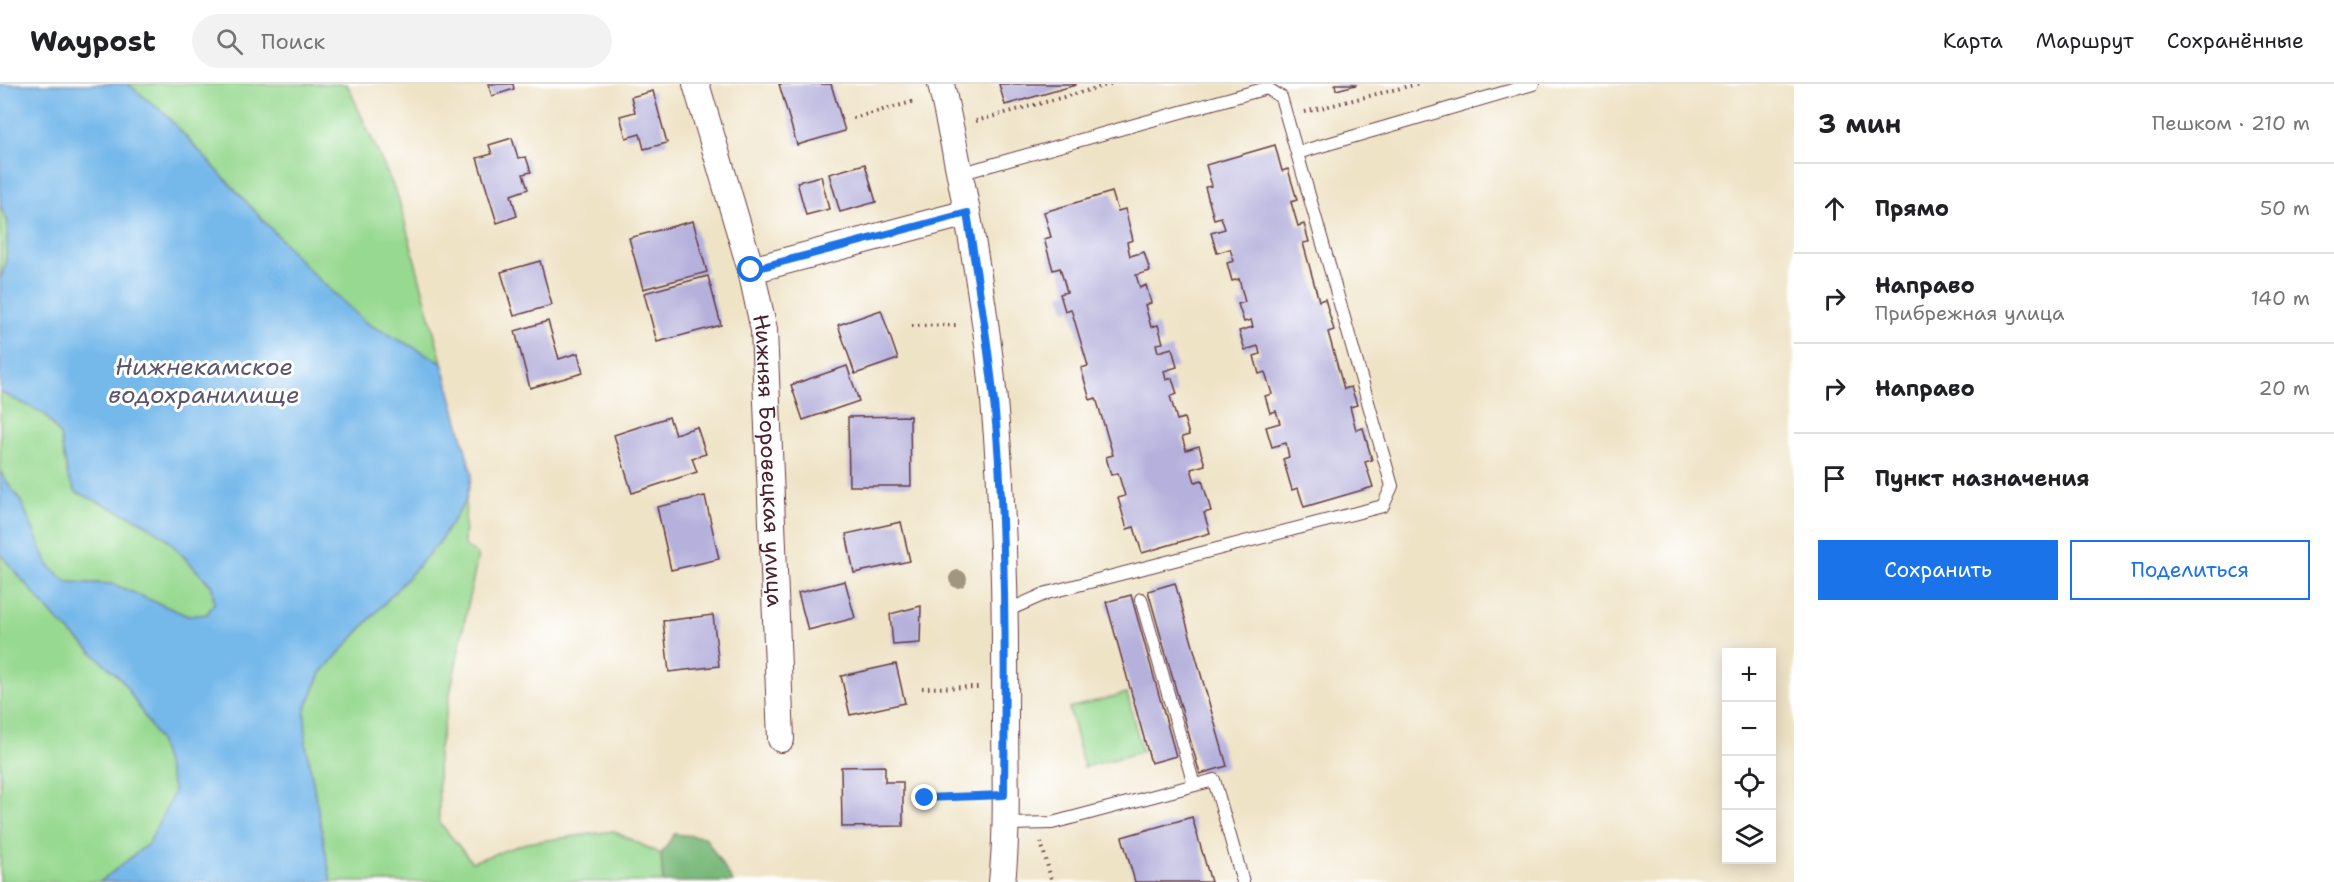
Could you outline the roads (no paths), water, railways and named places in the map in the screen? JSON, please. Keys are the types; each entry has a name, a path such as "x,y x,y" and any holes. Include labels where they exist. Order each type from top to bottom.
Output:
{"street":[{"name":"Нижняя Боровецкая улица","path":"696,84 751,270 764,330 781,739"},
{"path":"942,89 967,213 990,359 999,461 1005,686 1005,824 1002,882"},
{"path":"751,270 967,213"}],"lane":[{"path":"1297,153 1533,84"},
{"path":"959,174 1267,88 1281,97 1392,486 1383,506 1047,593 1004,612"},
{"path":"1141,599 1194,785"},
{"path":"1005,824 1052,823 1214,780 1243,882"}],"water":[{"name":"Нижнекамское водохранилище","path":"0,84 128,84 165,114 311,272 366,323 442,362 472,474 466,500 438,544 321,673 305,710 306,744 331,882 100,882 149,843 174,792 159,740 122,680 56,619 0,554 0,472 22,503 48,565 67,582 113,584 188,616 207,614 214,603 212,586 165,537 139,520 76,492 68,477 60,435 45,414 0,392 0,279 6,263 8,222 0,205"}]}
